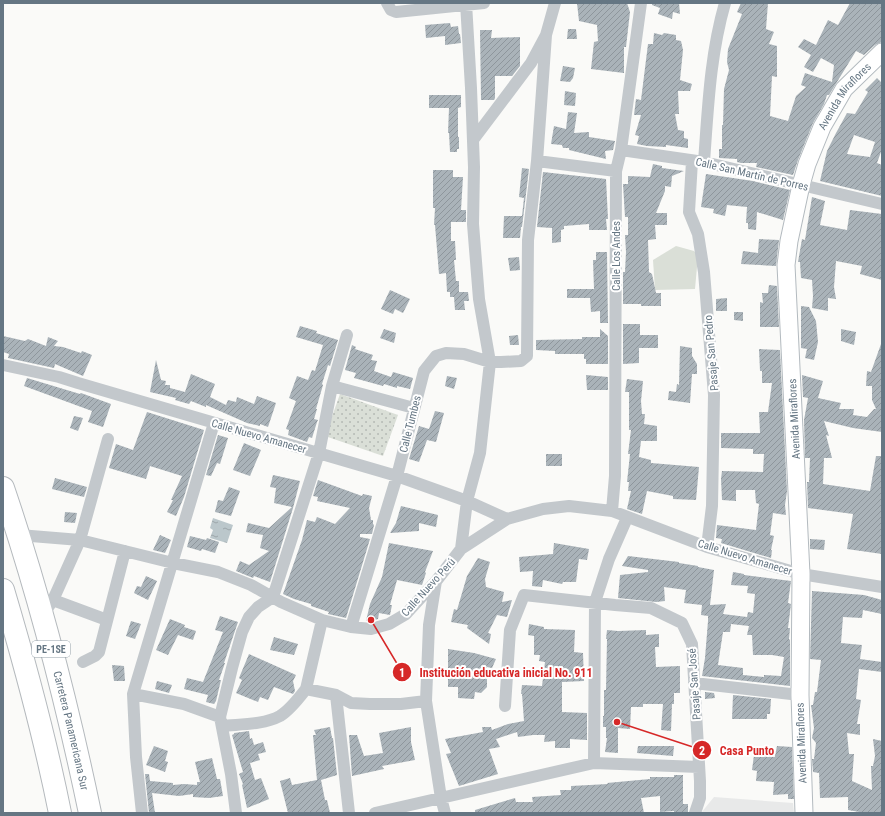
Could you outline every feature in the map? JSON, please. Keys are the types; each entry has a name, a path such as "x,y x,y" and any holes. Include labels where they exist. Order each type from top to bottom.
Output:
{"highway":[{"name":"Carretera Panamericana Sur","path":"3,488 47,608 90,813"},
{"name":"PE-1SE","path":"3,590 33,695 60,813"}],"street":[{"path":"388,3 390,10 396,12 484,3"},
{"path":"490,362 521,361 527,356 528,240 537,161 546,35 555,3"},
{"name":"Calle Los Andes","path":"612,511 614,476 616,171 621,150 641,3"},
{"name":"Pasaje San Pedro","path":"707,547 712,506 714,395 704,272 698,234 689,212 711,72 725,3"},
{"path":"461,549 467,501 480,453 490,362 479,299 473,224 473,140 466,4"},
{"path":"473,140 531,63 546,35"},
{"name":"Avenida Miraflores","path":"804,813 800,695 801,574 786,265 789,241 801,185 807,164 822,127 844,89 882,52"},
{"name":"Calle San Martín de Porres","path":"621,150 698,161 882,204"},
{"path":"537,161 616,171"},
{"path":"236,813 231,774 221,722 242,632 249,617 273,597 319,453 332,386 346,334"},
{"name":"Calle Tumbes","path":"351,627 397,476 424,371 436,356 446,353 464,354 490,362"},
{"name":"Calle Nuevo Amanecer","path":"3,366 59,377 397,476 467,501 507,519"},
{"path":"332,386 414,408"},
{"path":"142,813 136,757 133,694 214,423"},
{"path":"107,620 47,608 80,540 108,439"},
{"name":"Calle Nuevo Perú","path":"19,535 80,540 173,563 218,572 251,585 302,612 322,620 351,627 370,629 389,624 406,614 437,580 461,549 507,519 543,509 570,506 612,511"},
{"name":"Calle Nuevo Amanecer","path":"612,511 627,518 707,547 801,574 882,587"},
{"path":"594,763 595,602 609,559 627,518"},
{"path":"83,662 96,656 99,652 125,551"},
{"path":"437,580 429,626 426,701 441,798 445,813"},
{"name":"Pasaje San José","path":"505,706 510,630 524,595 651,608 682,623 692,644 700,798 695,813"},
{"path":"133,694 184,704 221,722 265,721 281,716 306,689 322,620"},
{"path":"694,683 800,695"},
{"path":"306,689 336,695 351,703 401,704 426,701"},
{"path":"336,695 350,813"},
{"path":"375,813 594,763 699,767"}],"shaded area":[{"path":"676,246 694,251 698,256 695,289 655,290 653,260"},
{"path":"340,394 398,415 383,456 325,436"},
{"path":"714,797 793,803 794,813 701,813"}],"water":[{"path":"213,518 233,525 227,543 210,538 213,530 210,528"}],"building":[{"path":"577,3 627,3 630,12 626,47 624,47 624,73 591,69 594,42 598,41 597,25 579,21"},
{"path":"652,3 679,3 680,14 673,12 672,19 658,14 660,8 652,5"},
{"path":"741,3 768,3 766,29 774,32 769,44 777,46 777,77 772,76 770,116 788,121 796,96 806,87 801,85 805,73 832,82 834,65 821,58 813,72 804,67 811,55 798,47 804,39 816,45 828,20 838,25 850,3 882,3 882,42 875,45 864,55 856,51 829,95 827,95 824,104 813,123 793,175 756,167 757,163 741,163 737,162 737,159 719,158 719,149 722,149 724,89 729,70 727,62 728,49 742,14 737,12"},
{"path":"450,23 451,27 458,26 461,43 445,45 445,36 426,38 425,25"},
{"path":"568,29 576,29 577,39 567,39"},
{"path":"480,30 492,30 491,38 520,37 520,66 512,76 495,76 494,100 481,100"},
{"path":"654,33 662,35 664,33 676,35 676,40 681,41 683,50 680,80 692,84 690,91 678,91 679,114 675,114 678,130 684,131 684,138 688,139 688,148 666,145 666,147 637,144 639,136 635,135 641,115 634,115 636,99 641,100 648,44 653,44"},
{"path":"563,66 575,68 573,78 570,82 560,81"},
{"path":"877,78 882,83 882,149 877,163 882,165 882,196 820,181 827,151 847,113 855,114 868,92 865,90","holes":["854,135 875,142 870,157 847,154"]},
{"path":"565,91 576,93 575,106 564,105"},
{"path":"429,95 461,95 461,107 458,108 459,149 457,149 457,152 450,152 448,133 449,108 429,108"},
{"path":"568,112 577,113 574,133 589,132 589,137 615,141 613,150 605,151 606,159 569,150 569,148 563,148 562,145 551,144 554,126 566,129"},
{"path":"653,164 662,166 662,168 684,171 672,176 671,187 665,186 665,191 656,213 667,213 667,225 655,225 656,239 648,240 649,272 652,274 656,293 661,293 661,306 623,304 623,272 625,272 626,252 625,235 628,235 628,217 625,217 623,184 628,184 628,176 650,177"},
{"path":"522,168 529,169 520,238 503,238 504,216 522,216 524,198 519,197"},
{"path":"433,170 453,170 453,177 463,177 461,210 466,210 466,222 451,222 451,241 455,241 456,260 454,260 456,281 459,281 459,292 468,292 469,301 464,301 465,310 455,310 454,297 450,297 450,292 447,292 446,273 439,274 434,225 435,208 433,208"},
{"path":"543,172 606,179 608,219 606,219 607,230 589,230 589,224 564,226 564,229 561,230 561,242 552,243 552,228 537,227"},
{"path":"706,174 753,181 790,190 783,220 757,212 756,230 748,229 748,223 746,223 747,207 727,205 725,216 713,213 714,209 701,207"},
{"path":"812,197 825,201 820,225 847,230 850,210 882,214 882,280 860,274 862,266 836,261 834,287 836,299 828,298 828,311 812,308 812,280 801,278 800,262 798,262 802,239 805,240"},
{"path":"759,239 779,240 776,266 741,264 743,251 758,253"},
{"path":"596,252 607,252 608,323 600,323 600,311 591,312 590,298 567,298 567,289 594,289 593,260 596,260"},
{"path":"519,257 520,270 510,271 508,258"},
{"path":"769,285 777,286 779,327 760,327 760,302 763,303 762,293 768,293"},
{"path":"390,290 410,299 403,313 395,309 393,314 381,309"},
{"path":"727,298 727,311 716,311 716,299"},
{"path":"801,306 809,307 816,321 818,342 814,360 805,358 807,349 801,348"},
{"path":"734,312 743,312 743,321 734,320"},
{"path":"623,324 640,324 640,335 658,335 658,348 639,348 639,363 623,364"},
{"path":"300,326 338,340 330,366 328,365 322,384 314,419 318,420 312,438 309,437 307,442 288,435 289,430 286,429 296,401 289,398 297,376 308,380 312,370 315,371 323,345 296,337"},
{"path":"384,329 396,333 394,343 380,338"},
{"path":"600,329 608,336 608,364 586,364 584,354 555,354 555,351 536,350 536,340 600,337"},
{"path":"841,329 856,332 854,345 841,341"},
{"path":"518,335 519,345 510,345 509,336"},
{"path":"3,336 25,341 28,339 46,346 48,337 58,341 54,346 63,347 81,353 82,351 92,355 83,376 55,364 54,368 8,358 9,354 3,352"},
{"path":"881,344 882,432 853,428 824,421 829,436 826,435 832,458 824,458 823,484 870,491 876,456 882,456 882,554 847,549 853,514 808,508 807,482 809,482 810,458 805,458 804,420 808,398 803,397 802,375 823,381 818,398 841,403 839,409 854,409 853,415 867,417 874,409 876,409 872,400 872,386 866,386 867,371 871,372"},
{"path":"352,345 356,347 355,349 373,355 371,360 377,361 374,371 391,377 393,372 413,378 410,389 397,386 397,388 384,384 383,386 354,378 356,373 345,370"},
{"path":"680,346 692,348 692,356 697,364 697,374 692,374 690,403 668,400 669,391 676,392 677,384 679,385"},
{"path":"759,349 780,350 787,491 785,505 786,515 773,513 770,535 774,536 771,558 721,543 722,539 716,538 717,525 756,530 759,504 756,503 755,490 736,490 736,501 722,500 721,479 722,471 763,472 764,454 753,454 753,449 721,448 721,433 760,433 759,412 768,412 772,383 762,383"},
{"path":"156,360 161,380 166,381 165,385 170,385 170,388 185,392 191,374 215,384 210,397 226,405 228,400 236,402 237,397 254,404 257,396 276,403 268,427 260,424 260,426 247,423 206,405 206,407 191,401 189,404 175,400 176,398 150,392"},
{"path":"586,375 608,377 608,390 587,390"},
{"path":"447,376 457,378 454,389 445,386"},
{"path":"27,378 80,394 81,393 111,404 103,427 88,422 92,411 24,386"},
{"path":"627,379 643,381 641,401 642,414 645,414 644,424 657,426 657,441 641,441 639,457 651,460 651,463 699,467 696,500 673,499 673,496 647,491 642,514 627,509 631,491 628,491 629,482 627,482 631,430 629,430 629,392 625,392"},
{"path":"435,411 444,413 436,442 427,440 419,462 409,459 419,426 429,429"},
{"path":"147,412 204,430 184,497 176,516 167,512 182,476 150,466 146,479 109,468 116,444 133,450"},
{"path":"74,416 83,418 78,431 70,428"},
{"path":"218,435 228,438 220,464 217,463 211,476 206,475"},
{"path":"244,443 261,450 250,476 233,470"},
{"path":"546,454 562,454 562,466 546,466"},
{"path":"273,475 300,481 270,582 254,576 253,578 236,571 240,561 249,565 269,551 260,548 263,535 246,532 248,523 269,528 292,507 274,503 276,488 270,487"},
{"path":"55,478 87,487 84,497 52,489"},
{"path":"318,480 362,496 363,494 372,496 369,508 371,520 373,520 374,525 372,534 360,534 360,537 370,539 346,618 328,614 329,612 283,594 302,540 307,520 315,522 317,517 335,524 350,508 317,501 318,497 313,496"},
{"path":"229,487 240,491 231,516 215,512 218,500 223,501"},
{"path":"401,506 438,515 436,527 419,523 419,531 390,533 396,523"},
{"path":"65,512 77,513 75,523 64,522"},
{"path":"160,535 171,540 165,553 153,550"},
{"path":"190,536 206,540 207,538 219,542 215,553 187,547"},
{"path":"810,539 825,540 824,550 810,549"},
{"path":"389,543 433,551 422,585 397,580 390,605 392,605 390,615 379,613 378,619 366,621 370,604 382,577"},
{"path":"554,543 589,549 587,560 579,559 576,582 563,582 562,584 543,580 542,587 532,586 533,571 520,572 519,557 553,554"},
{"path":"628,556 679,562 714,570 710,605 726,604 723,614 747,617 748,612 753,613 755,594 747,593 748,586 731,585 733,572 744,575 791,581 788,603 791,604 788,628 790,628 790,686 702,676 708,616 701,615 702,605 684,603 686,590 664,587 665,601 656,602 618,598 620,575 648,572 648,570 622,566","holes":["731,624 749,626 747,635 752,635 753,655 772,655 784,657 781,676 764,675 764,677 743,675 743,668 718,665 723,632 730,632"]},
{"path":"478,558 490,562 485,579 486,587 504,592 502,602 512,600 507,617 497,615 488,633 491,634 489,644 467,628 468,625 451,622 454,609 457,610 467,576"},
{"path":"146,576 157,581 148,600 134,593 137,586 141,587"},
{"path":"812,591 864,595 882,600 882,614 863,610 862,618 843,617 841,643 862,645 860,659 882,662 882,672 859,669 856,699 861,700 857,724 860,724 860,735 847,733 849,754 854,754 852,781 872,790 871,766 873,766 875,756 873,739 882,741 882,813 865,813 848,810 848,797 820,798 819,773 813,772 812,759 814,759 816,743 812,738 814,728 811,705 813,705 815,692 817,692 821,660 810,659"},
{"path":"220,616 238,622 219,680 221,680 214,704 206,702 208,695 184,689 187,678 203,682 223,632 215,630"},
{"path":"170,619 185,625 184,627 196,631 193,640 178,635 168,655 156,650"},
{"path":"131,621 141,624 135,639 126,636"},
{"path":"529,624 544,627 544,629 575,630 574,652 583,653 584,681 562,682 562,712 587,713 587,740 570,739 570,748 555,748 555,741 544,742 545,735 518,737 517,732 496,739 500,747 489,749 498,774 459,786 446,754 451,753 445,739 483,732 482,727 491,727 492,730 508,724 524,721 521,694 522,685 542,686 545,662 539,661 540,655 534,655 534,636 528,635"},
{"path":"607,630 646,630 646,635 659,634 659,647 655,647 656,667 680,666 680,693 674,693 671,731 661,730 663,704 643,704 643,707 631,707 630,729 618,728 618,753 605,752 607,738 606,727 603,727 603,716 604,690 606,690"},
{"path":"274,637 298,644 294,655 270,650"},
{"path":"448,649 474,653 496,659 492,668 487,667 487,687 481,693 475,692 474,699 458,698 458,687 448,687"},
{"path":"249,654 296,675 293,681 295,691 293,694 274,687 268,700 260,697 258,702 236,693 242,680 239,678"},
{"path":"112,665 124,666 125,681 114,681"},
{"path":"157,681 172,685 169,693 155,689"},
{"path":"705,692 714,693 715,698 705,699"},
{"path":"733,695 771,699 770,714 767,714 767,719 732,719"},
{"path":"330,727 333,738 337,775 321,780 325,800 327,800 330,813 288,813 280,781 290,778 292,785 317,780 313,735 316,735 314,730"},
{"path":"411,727 411,742 415,760 382,766 384,769 352,776 349,735 357,735 364,756 383,753 379,733"},
{"path":"249,731 250,739 252,738 254,745 263,742 266,752 258,754 260,760 250,763 255,780 261,778 269,799 247,808 243,784 239,774 243,772 232,735 234,733"},
{"path":"154,746 168,751 165,761 168,762 165,772 146,765"},
{"path":"638,746 674,746 673,756 637,753"},
{"path":"777,746 792,747 794,799 788,799 788,794 773,795 774,782 756,781 757,771 752,770 754,755 775,757 774,751 776,751"},
{"path":"212,758 217,779 220,779 223,796 209,798 193,797 193,794 179,796 152,793 155,813 149,813 145,774 149,774 150,781 173,783 173,785 197,785 197,782 200,782 195,762"},
{"path":"674,775 683,775 683,804 688,804 688,813 674,813 674,811 660,812 660,796 641,798 644,813 475,813 475,810 515,798 516,802 533,802 532,797 561,795 560,790 571,790 571,786 608,784 607,783 650,779 650,777 674,777"}],"place":[{"name":"Institución educativa inicial No. 911","path":"371,620"},
{"name":"Casa Punto","path":"617,722"}]}
